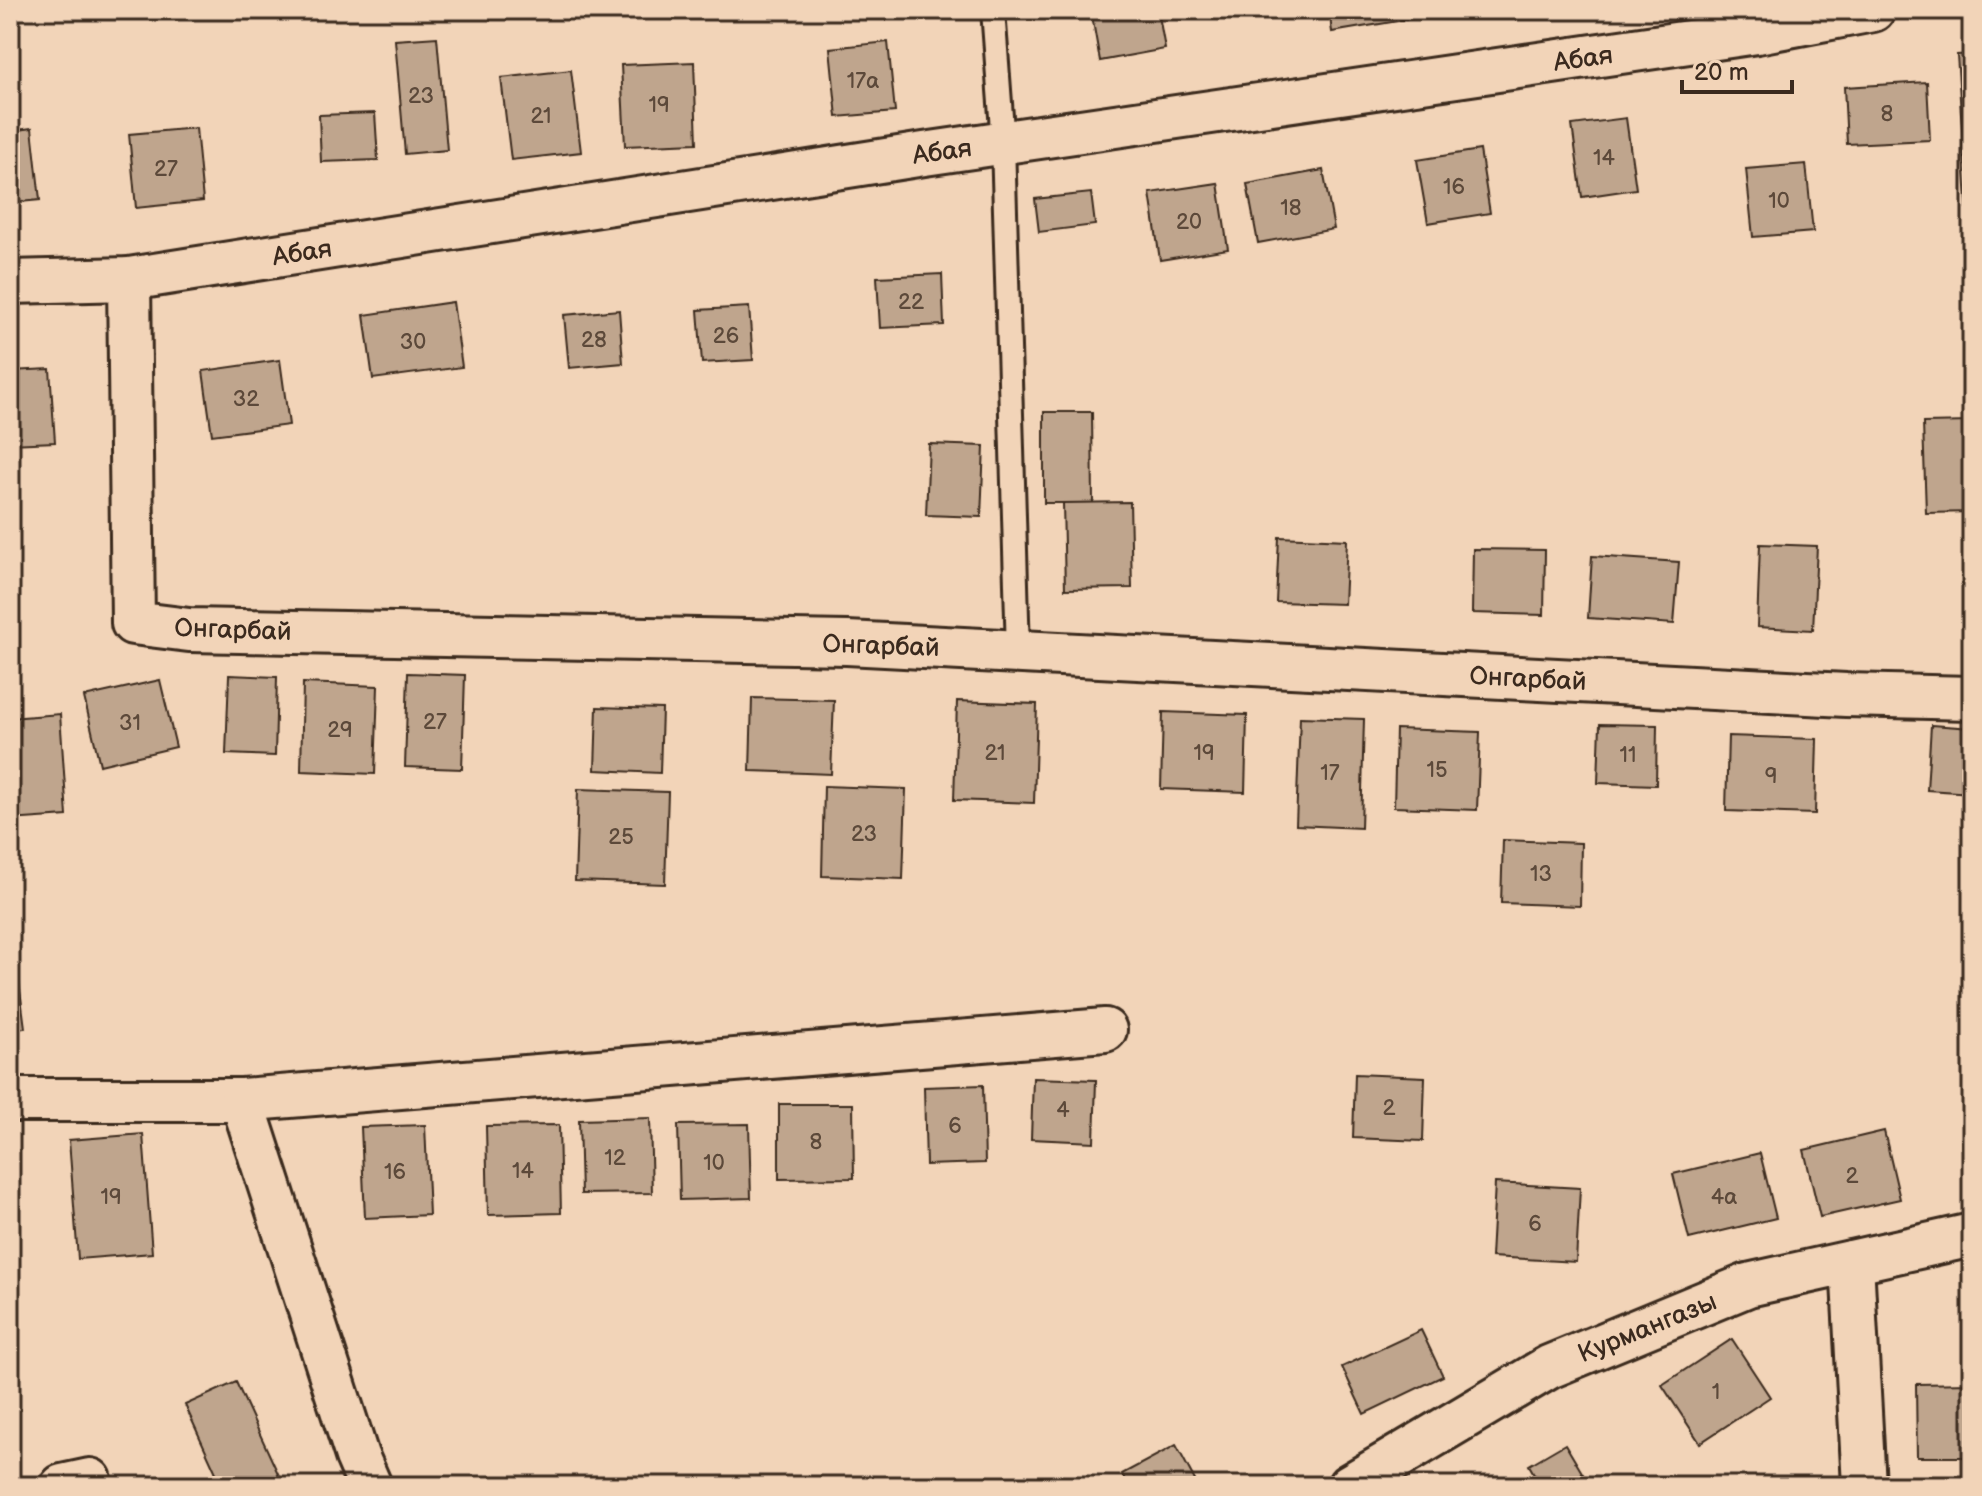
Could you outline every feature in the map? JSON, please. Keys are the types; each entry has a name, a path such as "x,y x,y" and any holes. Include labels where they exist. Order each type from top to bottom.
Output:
{"street":[{"name":"Абая","path":"10,282 129,279 1003,143 1757,32 1873,10"},
{"name":"Онгарбай","path":"129,279 133,623 189,630 847,643 1846,695 1972,698"},
{"path":"10,1100 242,1100 1105,1030"},
{"path":"242,1100 357,1456 370,1486"},
{"name":"Курмангазы","path":"1349,1486 1549,1367 1748,1285 1972,1235"},
{"path":"1852,1262 1864,1486"}],"lane":[{"path":"993,10 1003,143 1018,652"}],"building":[{"path":"1091,10 1158,10 1165,49 1100,61"},
{"path":"1329,10 1427,10 1428,16 1332,32"},
{"path":"437,37 447,150 405,154 395,40"},
{"path":"888,42 895,112 837,117 830,48"},
{"path":"1972,54 1972,215 1968,216 1957,55"},
{"path":"694,62 697,143 625,146 621,65"},
{"path":"571,70 581,152 511,160 501,78"},
{"path":"1927,82 1930,140 1847,144 1844,87"},
{"path":"375,113 378,160 321,162 319,115"},
{"path":"1626,118 1636,189 1582,197 1572,125"},
{"path":"32,128 40,200 10,203 10,131"},
{"path":"196,128 203,201 136,208 129,134"},
{"path":"1480,150 1490,213 1428,223 1417,160"},
{"path":"1806,164 1813,232 1753,237 1746,169"},
{"path":"1323,170 1334,229 1258,243 1247,184"},
{"path":"1218,183 1228,249 1160,260 1150,193"},
{"path":"1091,193 1095,225 1039,232 1035,199"},
{"path":"942,274 944,325 880,328 877,277"},
{"path":"453,302 462,367 373,379 364,315"},
{"path":"749,307 753,360 702,363 698,310"},
{"path":"619,310 623,363 569,368 564,315"},
{"path":"280,360 289,425 212,435 203,371"},
{"path":"50,369 55,442 10,444 10,371"},
{"path":"1044,412 1092,412 1093,503 1044,503"},
{"path":"1972,422 1972,512 1926,513 1923,423"},
{"path":"929,444 984,446 981,517 926,515"},
{"path":"1130,502 1132,588 1065,589 1063,503"},
{"path":"1279,537 1347,540 1344,604 1276,602"},
{"path":"1760,544 1817,546 1813,630 1757,627"},
{"path":"1473,549 1545,550 1544,615 1472,613"},
{"path":"1592,556 1679,562 1674,624 1588,618"},
{"path":"408,673 465,675 462,769 405,767"},
{"path":"229,675 277,677 275,756 226,754"},
{"path":"160,680 176,747 100,765 84,697"},
{"path":"303,683 378,686 375,774 301,771"},
{"path":"752,698 834,700 831,774 750,771"},
{"path":"957,701 1037,704 1034,803 954,800"},
{"path":"597,707 662,709 660,773 595,770"},
{"path":"1163,712 1247,715 1245,792 1161,789"},
{"path":"60,714 67,816 10,820 10,718"},
{"path":"1300,717 1364,719 1361,828 1296,825"},
{"path":"1600,724 1657,725 1656,785 1598,783"},
{"path":"1931,725 1972,728 1972,793 1927,790"},
{"path":"1396,729 1480,732 1477,810 1394,807"},
{"path":"1728,736 1817,739 1815,814 1726,811"},
{"path":"824,786 906,789 903,879 822,876"},
{"path":"578,789 668,792 665,884 575,881"},
{"path":"1503,840 1581,843 1580,906 1501,903"},
{"path":"10,936 13,936 25,1028 10,1030"},
{"path":"1355,1074 1425,1077 1423,1141 1353,1138"},
{"path":"1033,1078 1096,1080 1094,1142 1031,1139"},
{"path":"983,1085 985,1163 926,1165 924,1087"},
{"path":"779,1104 853,1104 854,1178 779,1179"},
{"path":"650,1118 652,1193 581,1194 579,1120"},
{"path":"749,1124 751,1198 680,1200 678,1125"},
{"path":"425,1125 429,1215 365,1218 361,1127"},
{"path":"559,1125 561,1213 488,1215 486,1126"},
{"path":"1884,1131 1900,1199 1820,1217 1804,1150"},
{"path":"143,1134 152,1253 78,1259 69,1140"},
{"path":"1760,1153 1776,1218 1689,1239 1673,1174"},
{"path":"1495,1183 1580,1188 1576,1262 1491,1257"},
{"path":"1421,1330 1443,1376 1364,1414 1342,1367"},
{"path":"1732,1339 1770,1397 1700,1443 1662,1385"},
{"path":"236,1382 281,1480 267,1486 222,1486 185,1405"},
{"path":"1971,1383 1972,1457 1917,1457 1916,1384"},
{"path":"1565,1444 1590,1486 1541,1486 1529,1465"},
{"path":"1176,1445 1198,1486 1128,1486 1122,1474"}]}
